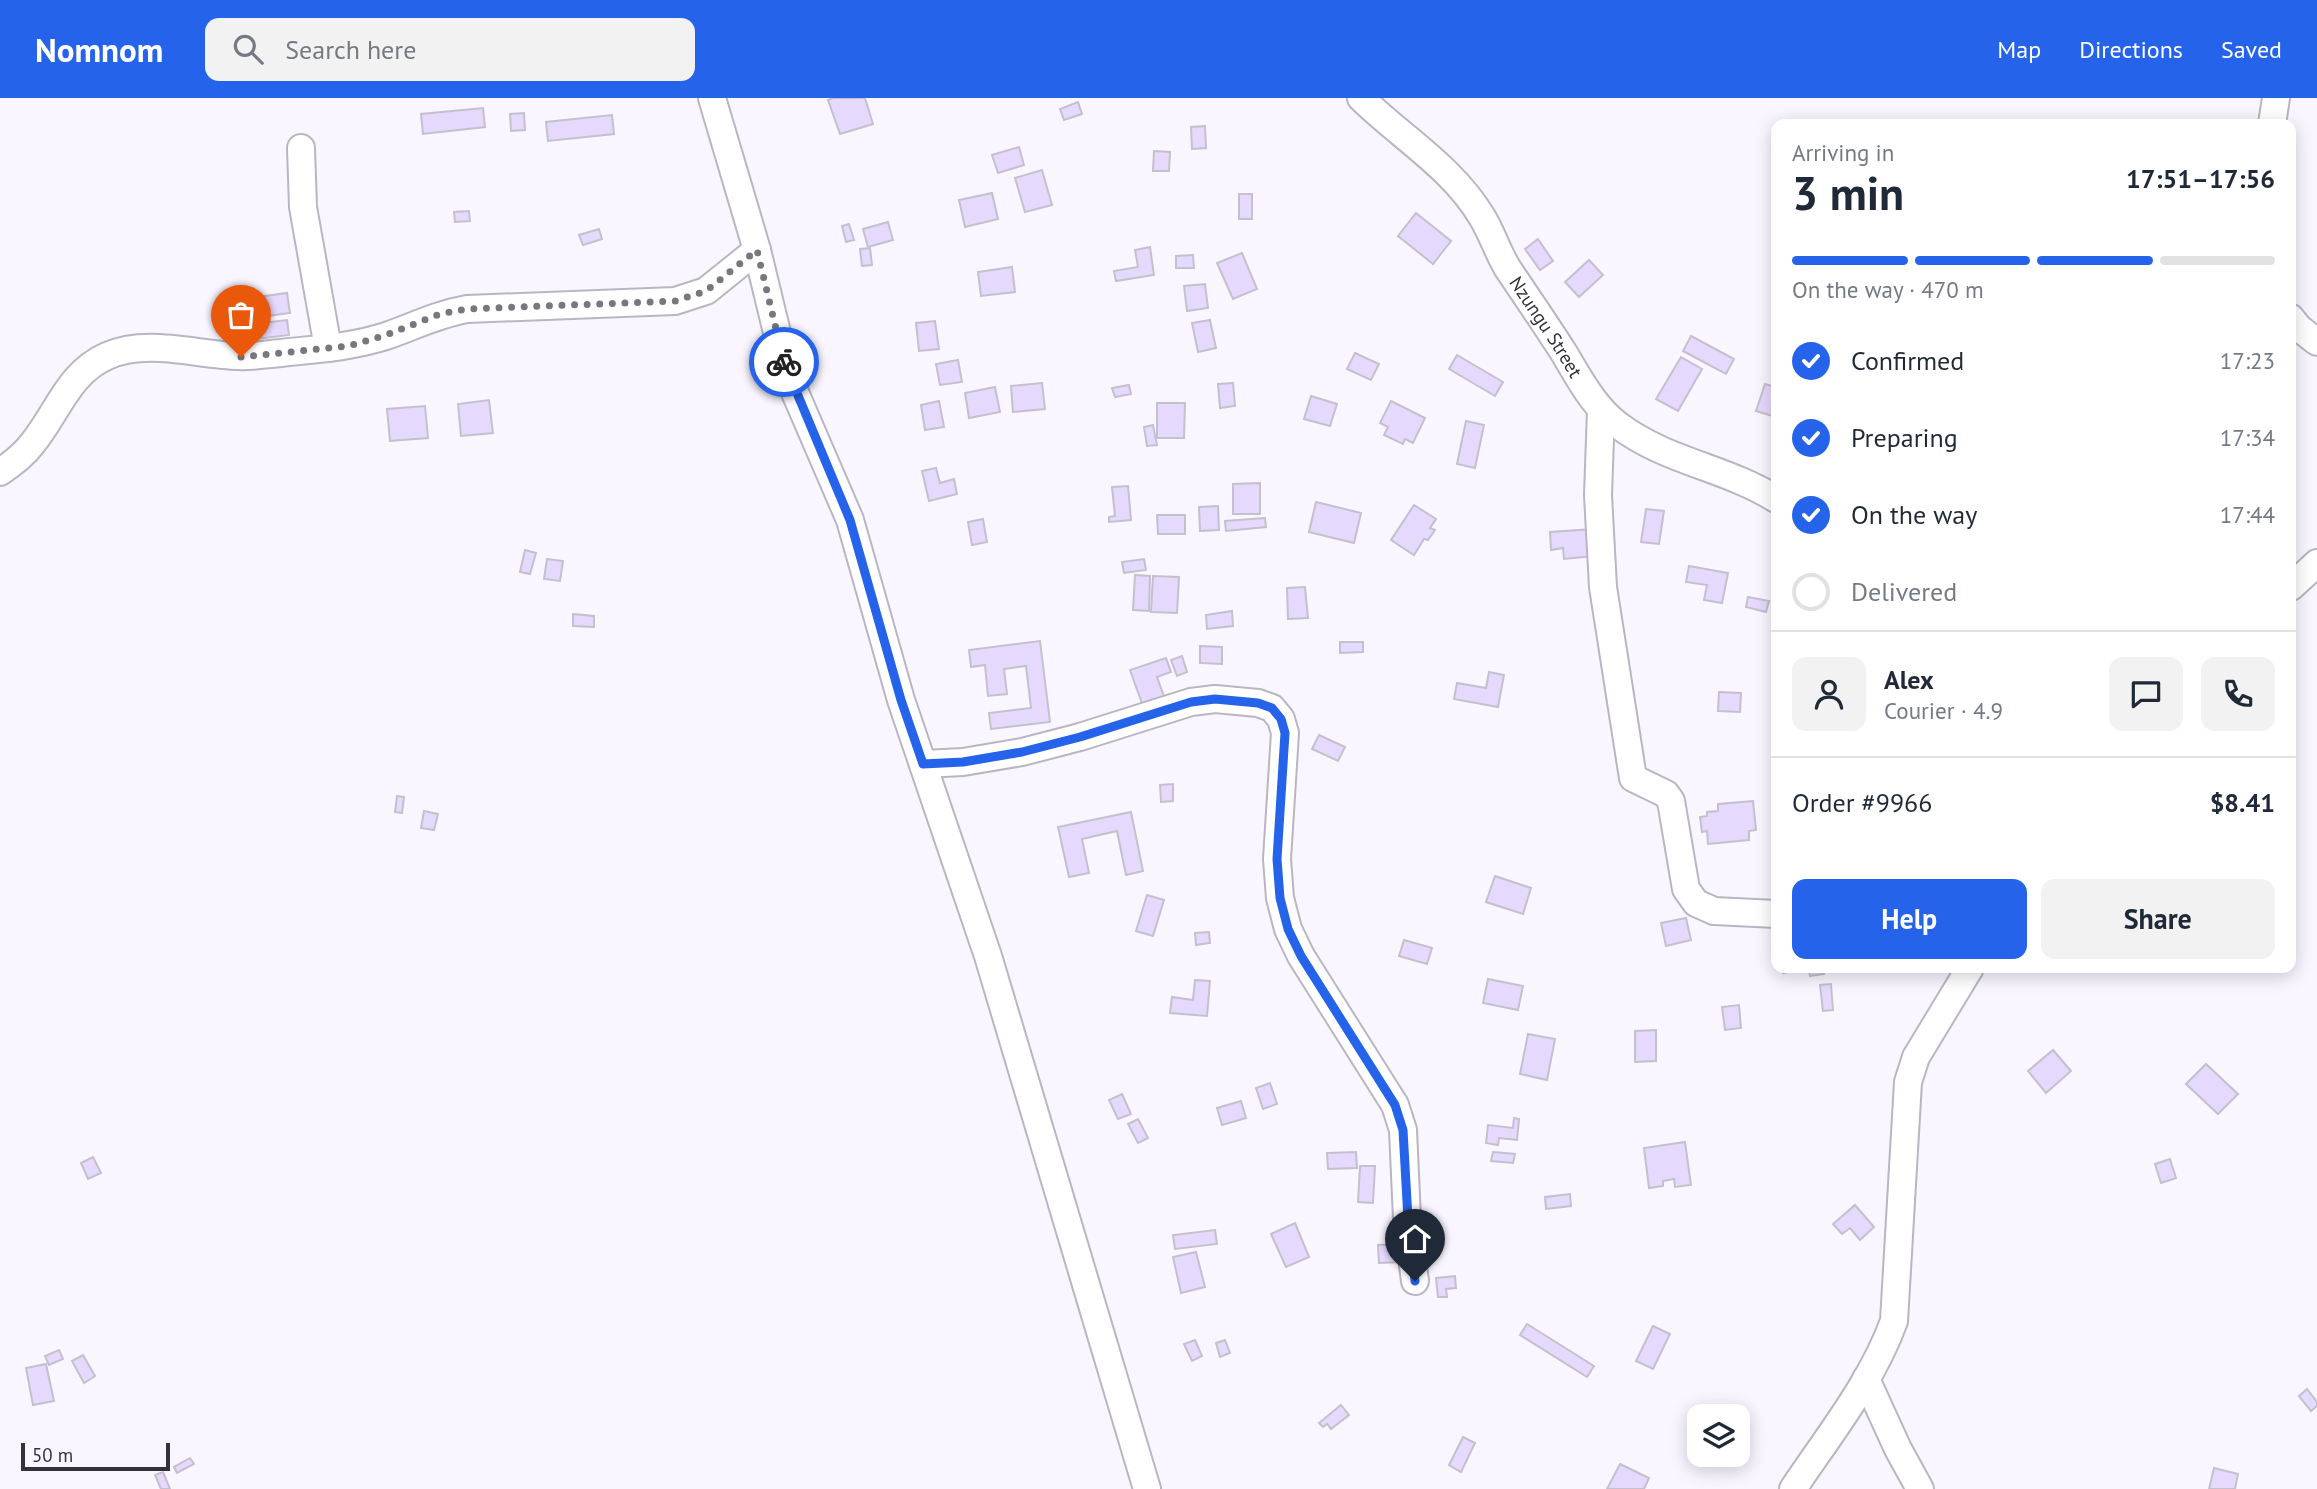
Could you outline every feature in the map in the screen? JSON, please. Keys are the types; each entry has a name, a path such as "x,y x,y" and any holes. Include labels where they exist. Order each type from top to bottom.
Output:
{"street":[{"path":"712,98 757,250 787,374 850,520 901,700 988,956 1147,1489"},
{"name":"Nzungu Street","path":"1362,98 1439,163 1465,193 1482,217 1507,267 1601,410 1618,426 1637,437 1675,456 1756,486 1771,496"},
{"path":"2273,119 2276,98"},
{"path":"301,148 303,207 328,348"},
{"path":"0,472 33,444 76,377 107,355 147,349 241,357 349,346 440,314 467,309 675,301 706,291 757,250"},
{"path":"2296,324 2317,342"},
{"path":"1601,410 1598,495 1603,587 1633,778 1665,794 1671,801 1686,889 1696,903 1714,911 1771,914"},
{"path":"2296,582 2317,563"},
{"path":"923,764 963,762 1022,752 1191,702 1215,699 1258,703 1272,708 1281,719 1285,733 1277,859 1280,898 1288,929 1301,956 1400,1117 1415,1281"},
{"path":"1793,1489 1883,1351 1894,1321 1908,1082 1916,1057 1967,973"},
{"path":"1866,1379 1898,1449 1920,1489"}],"building":[{"path":"865,98 873,124 840,134 828,100"},
{"path":"1078,102 1082,114 1064,120 1060,109"},
{"path":"483,108 485,127 423,134 421,114"},
{"path":"524,113 525,130 511,131 510,114"},
{"path":"612,115 614,134 548,141 546,122"},
{"path":"1205,126 1206,148 1192,149 1191,127"},
{"path":"1019,147 1024,165 998,173 992,155"},
{"path":"1154,151 1170,152 1169,171 1153,171"},
{"path":"1042,170 1052,205 1025,212 1015,178"},
{"path":"992,193 998,219 965,227 959,200"},
{"path":"1239,194 1252,194 1252,219 1239,219"},
{"path":"469,211 470,221 455,222 454,212"},
{"path":"1416,213 1451,241 1433,264 1398,236"},
{"path":"888,222 893,240 868,247 863,229"},
{"path":"849,224 854,240 846,242 842,226"},
{"path":"599,229 602,239 583,245 579,235"},
{"path":"1538,239 1553,261 1540,270 1525,249"},
{"path":"1150,247 1154,275 1116,281 1114,271 1138,267 1135,250"},
{"path":"870,248 872,265 862,266 860,249"},
{"path":"1242,253 1257,289 1233,299 1217,263"},
{"path":"1193,255 1194,268 1176,268 1176,256"},
{"path":"1589,260 1603,275 1579,297 1565,282"},
{"path":"1012,267 1015,292 981,296 978,272"},
{"path":"1205,284 1208,308 1187,311 1184,286"},
{"path":"287,293 290,313 254,318 251,298"},
{"path":"287,320 289,335 257,339 255,324"},
{"path":"1210,320 1216,348 1198,352 1192,323"},
{"path":"935,321 939,349 919,351 916,323"},
{"path":"1691,336 1734,359 1726,374 1683,351"},
{"path":"1355,353 1379,364 1371,380 1347,369"},
{"path":"1457,355 1503,382 1495,396 1449,369"},
{"path":"1681,357 1702,369 1678,411 1656,399"},
{"path":"958,360 962,382 940,385 936,364"},
{"path":"1042,383 1045,409 1013,412 1011,386"},
{"path":"1233,383 1235,406 1220,408 1218,384"},
{"path":"1765,384 1771,386 1771,416 1756,411"},
{"path":"1129,385 1131,394 1115,397 1112,388"},
{"path":"995,387 1000,412 969,418 965,393"},
{"path":"1311,396 1337,404 1330,426 1304,419"},
{"path":"489,400 493,433 461,436 458,404"},
{"path":"939,401 944,427 925,430 921,405"},
{"path":"1391,401 1425,418 1413,443 1405,439 1403,444 1384,435 1388,427 1380,423"},
{"path":"1157,403 1185,403 1184,438 1157,438"},
{"path":"425,406 428,438 390,441 387,409"},
{"path":"1466,421 1484,425 1475,468 1457,464"},
{"path":"1153,425 1157,445 1147,446 1144,427"},
{"path":"936,468 940,483 954,479 957,494 929,501 922,471"},
{"path":"1260,483 1260,514 1233,514 1233,484"},
{"path":"1128,486 1131,520 1109,522 1109,517 1115,516 1112,487"},
{"path":"1316,502 1361,513 1354,543 1309,532"},
{"path":"1414,505 1436,519 1430,528 1435,530 1428,540 1424,539 1414,555 1391,540"},
{"path":"1218,506 1219,530 1200,531 1199,507"},
{"path":"1646,509 1664,511 1659,544 1641,542"},
{"path":"1157,515 1185,515 1185,534 1158,534"},
{"path":"1265,518 1266,527 1226,531 1225,521"},
{"path":"983,519 987,542 972,545 968,522"},
{"path":"1592,529 1594,556 1564,559 1563,548 1551,550 1550,532"},
{"path":"525,550 536,553 530,574 520,572"},
{"path":"547,559 563,561 560,581 544,579"},
{"path":"1144,559 1146,570 1124,573 1122,562"},
{"path":"1689,566 1728,573 1722,603 1704,600 1707,585 1686,582"},
{"path":"1135,575 1150,576 1149,611 1133,610"},
{"path":"1153,576 1179,577 1177,613 1151,612"},
{"path":"1305,587 1308,618 1288,619 1287,588"},
{"path":"1748,597 1769,601 1766,612 1746,607"},
{"path":"1232,611 1233,626 1207,629 1206,615"},
{"path":"573,614 594,616 594,627 573,626"},
{"path":"1040,641 1050,722 991,729 989,713 1031,708 1026,666 1004,669 1007,694 988,696 985,665 971,667 969,650"},
{"path":"1340,642 1363,642 1363,652 1340,653"},
{"path":"1200,646 1222,647 1222,664 1200,663"},
{"path":"1182,656 1187,672 1177,676 1171,660"},
{"path":"1166,658 1171,672 1157,677 1165,699 1143,706 1130,670"},
{"path":"1489,672 1504,675 1498,707 1454,699 1457,683 1486,688"},
{"path":"1719,692 1741,693 1740,712 1718,711"},
{"path":"1319,735 1345,747 1338,761 1312,749"},
{"path":"1173,784 1173,801 1161,802 1160,785"},
{"path":"397,796 404,797 402,813 395,812"},
{"path":"1753,801 1756,830 1749,831 1749,840 1708,844 1707,831 1702,832 1700,817 1707,816 1707,812 1718,811 1718,804"},
{"path":"424,811 438,814 434,830 421,828"},
{"path":"1131,812 1143,871 1126,875 1117,831 1082,839 1089,873 1069,877 1058,827"},
{"path":"1495,876 1531,888 1523,914 1486,902"},
{"path":"1147,895 1164,900 1153,936 1136,931"},
{"path":"1686,918 1691,940 1666,946 1661,923"},
{"path":"1209,932 1210,943 1196,945 1195,933"},
{"path":"1404,940 1432,948 1427,964 1399,956"},
{"path":"1488,979 1523,986 1518,1010 1483,1003"},
{"path":"1195,980 1210,981 1207,1016 1170,1013 1172,997 1193,1000"},
{"path":"1831,984 1833,1010 1823,1011 1820,985"},
{"path":"1739,1005 1741,1028 1725,1030 1722,1007"},
{"path":"1656,1030 1656,1061 1635,1062 1635,1031"},
{"path":"1528,1034 1555,1039 1547,1080 1520,1074"},
{"path":"2053,1050 2071,1071 2046,1093 2028,1071"},
{"path":"2206,1064 2238,1094 2218,1114 2186,1084"},
{"path":"1270,1083 1277,1104 1263,1109 1256,1088"},
{"path":"1122,1094 1131,1114 1118,1119 1109,1100"},
{"path":"1241,1101 1246,1118 1222,1125 1217,1108"},
{"path":"1514,1118 1519,1119 1517,1140 1499,1138 1498,1145 1486,1143 1488,1125 1513,1128"},
{"path":"1138,1119 1148,1138 1138,1143 1128,1124"},
{"path":"1685,1142 1691,1185 1675,1187 1674,1179 1663,1181 1663,1186 1649,1188 1644,1148"},
{"path":"1356,1152 1357,1168 1328,1169 1327,1153"},
{"path":"1493,1152 1515,1154 1513,1163 1491,1161"},
{"path":"93,1157 101,1173 88,1179 81,1163"},
{"path":"2170,1159 2176,1178 2161,1183 2155,1164"},
{"path":"1360,1166 1375,1166 1373,1203 1358,1202"},
{"path":"1570,1194 1571,1206 1546,1209 1545,1197"},
{"path":"1855,1205 1874,1227 1860,1240 1850,1228 1842,1234 1833,1224"},
{"path":"1295,1223 1309,1257 1286,1267 1271,1234"},
{"path":"1215,1230 1217,1244 1175,1249 1173,1235"},
{"path":"1403,1244 1404,1262 1379,1263 1378,1245"},
{"path":"1196,1252 1205,1287 1181,1293 1173,1257"},
{"path":"1455,1276 1456,1288 1446,1289 1447,1297 1438,1297 1436,1278"},
{"path":"1527,1324 1594,1366 1587,1377 1520,1335"},
{"path":"1653,1326 1670,1334 1653,1369 1636,1361"},
{"path":"1195,1340 1202,1356 1192,1361 1184,1344"},
{"path":"1225,1340 1230,1353 1220,1357 1216,1343"},
{"path":"59,1350 63,1359 49,1365 45,1356"},
{"path":"83,1355 95,1376 84,1383 72,1361"},
{"path":"46,1364 54,1401 33,1405 26,1368"},
{"path":"2307,1389 2317,1402 2317,1406 2311,1411 2299,1396"},
{"path":"1341,1405 1349,1415 1331,1429 1327,1424 1323,1427 1319,1423"},
{"path":"1463,1437 1475,1443 1461,1472 1449,1465"},
{"path":"190,1458 194,1464 177,1473 174,1467"},
{"path":"1620,1464 1649,1478 1644,1489 1607,1489"},
{"path":"2214,1468 2238,1474 2235,1489 2209,1489"},
{"path":"163,1472 170,1489 161,1489 155,1475"}],"way so far":[{"path":"241,357 349,346 440,314 467,309 626,304 691,298 706,291 757,250 784,362"}],"route":[{"path":"784,362 850,520 901,700 923,764 963,762 1022,752 1191,702 1215,699 1258,703 1272,708 1281,719 1285,733 1277,859 1280,898 1288,929 1301,956 1400,1117 1415,1281"}]}
